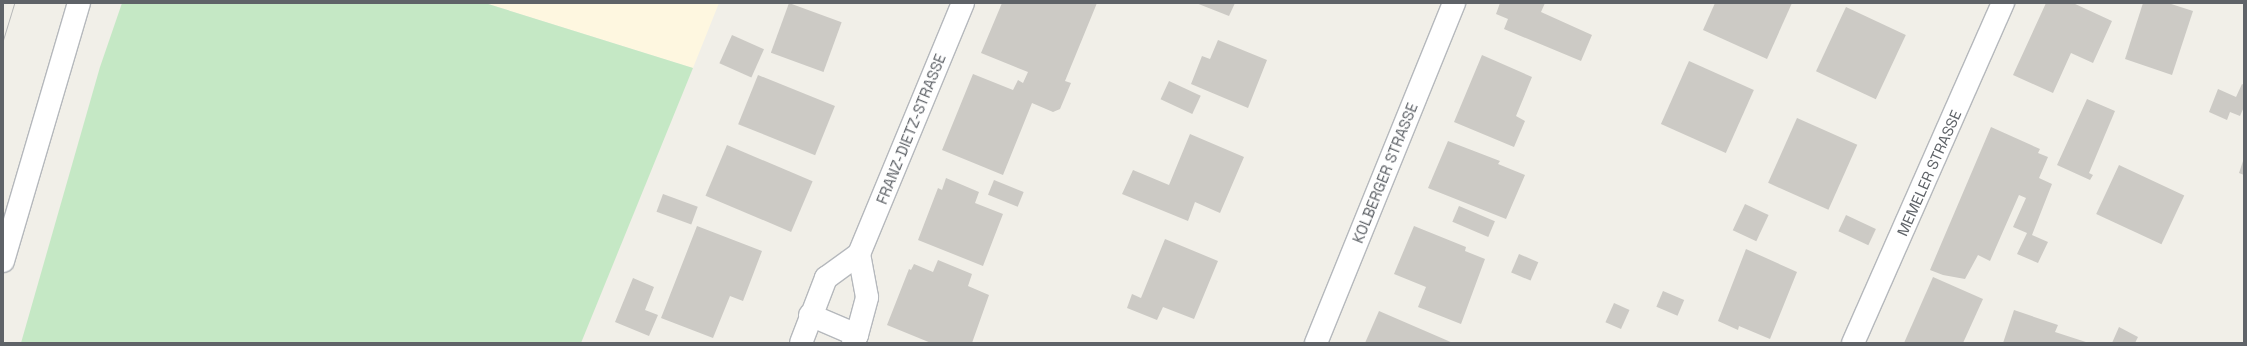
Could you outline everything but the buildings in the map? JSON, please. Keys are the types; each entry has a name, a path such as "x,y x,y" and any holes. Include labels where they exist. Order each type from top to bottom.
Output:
{"street":[{"path":"3,261 79,3"},
{"name":"FRANZ-DIETZ-STRASSE","path":"859,254 962,3"},
{"name":"KOLBERGER STRASSE","path":"1316,343 1454,3"},
{"name":"MEMELER STRASSE","path":"1853,343 2003,3"},
{"path":"801,343 810,315 826,278 859,254 867,297 855,339 810,315"}],"shaded area":[{"path":"485,3 719,3 693,68"}],"green space":[{"path":"122,3 485,3 693,68 581,343 21,343 100,67"}],"tram line":[{"path":"3,40 14,3"}]}
